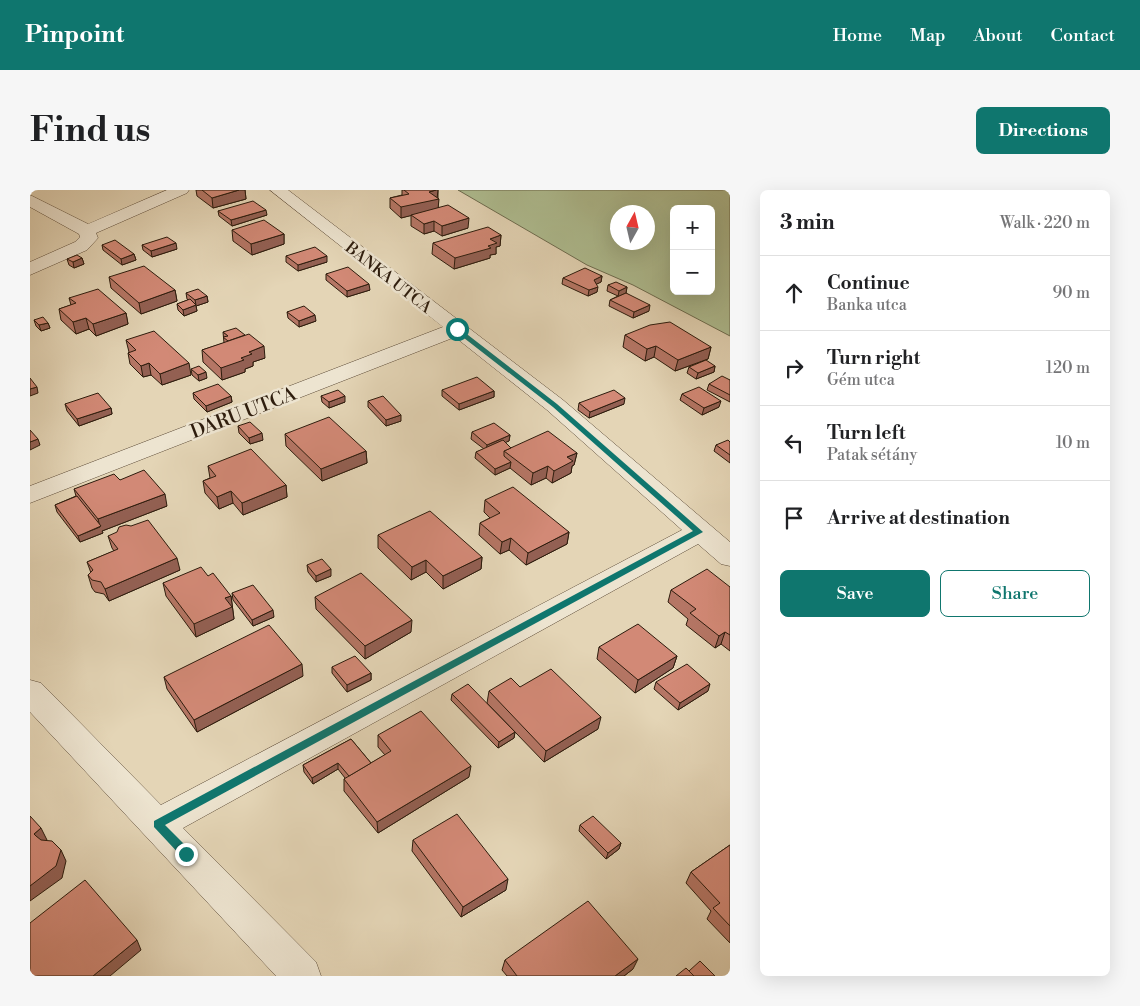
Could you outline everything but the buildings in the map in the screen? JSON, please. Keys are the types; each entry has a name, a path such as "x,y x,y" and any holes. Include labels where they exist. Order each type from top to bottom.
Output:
{"street":[{"path":"87,231 181,190"},
{"name":"BANKA UTCA","path":"278,190 555,405 730,557"},
{"path":"30,200 87,231 89,238 81,246 30,269"},
{"name":"DARU UTCA","path":"30,496 457,329"},
{"path":"158,824 699,532"},
{"path":"30,692 302,976"}],"green space":[{"path":"458,190 730,190 730,336 633,285 587,265"}],"route":[{"path":"186,854 158,824 699,532 555,405 457,329"}]}
